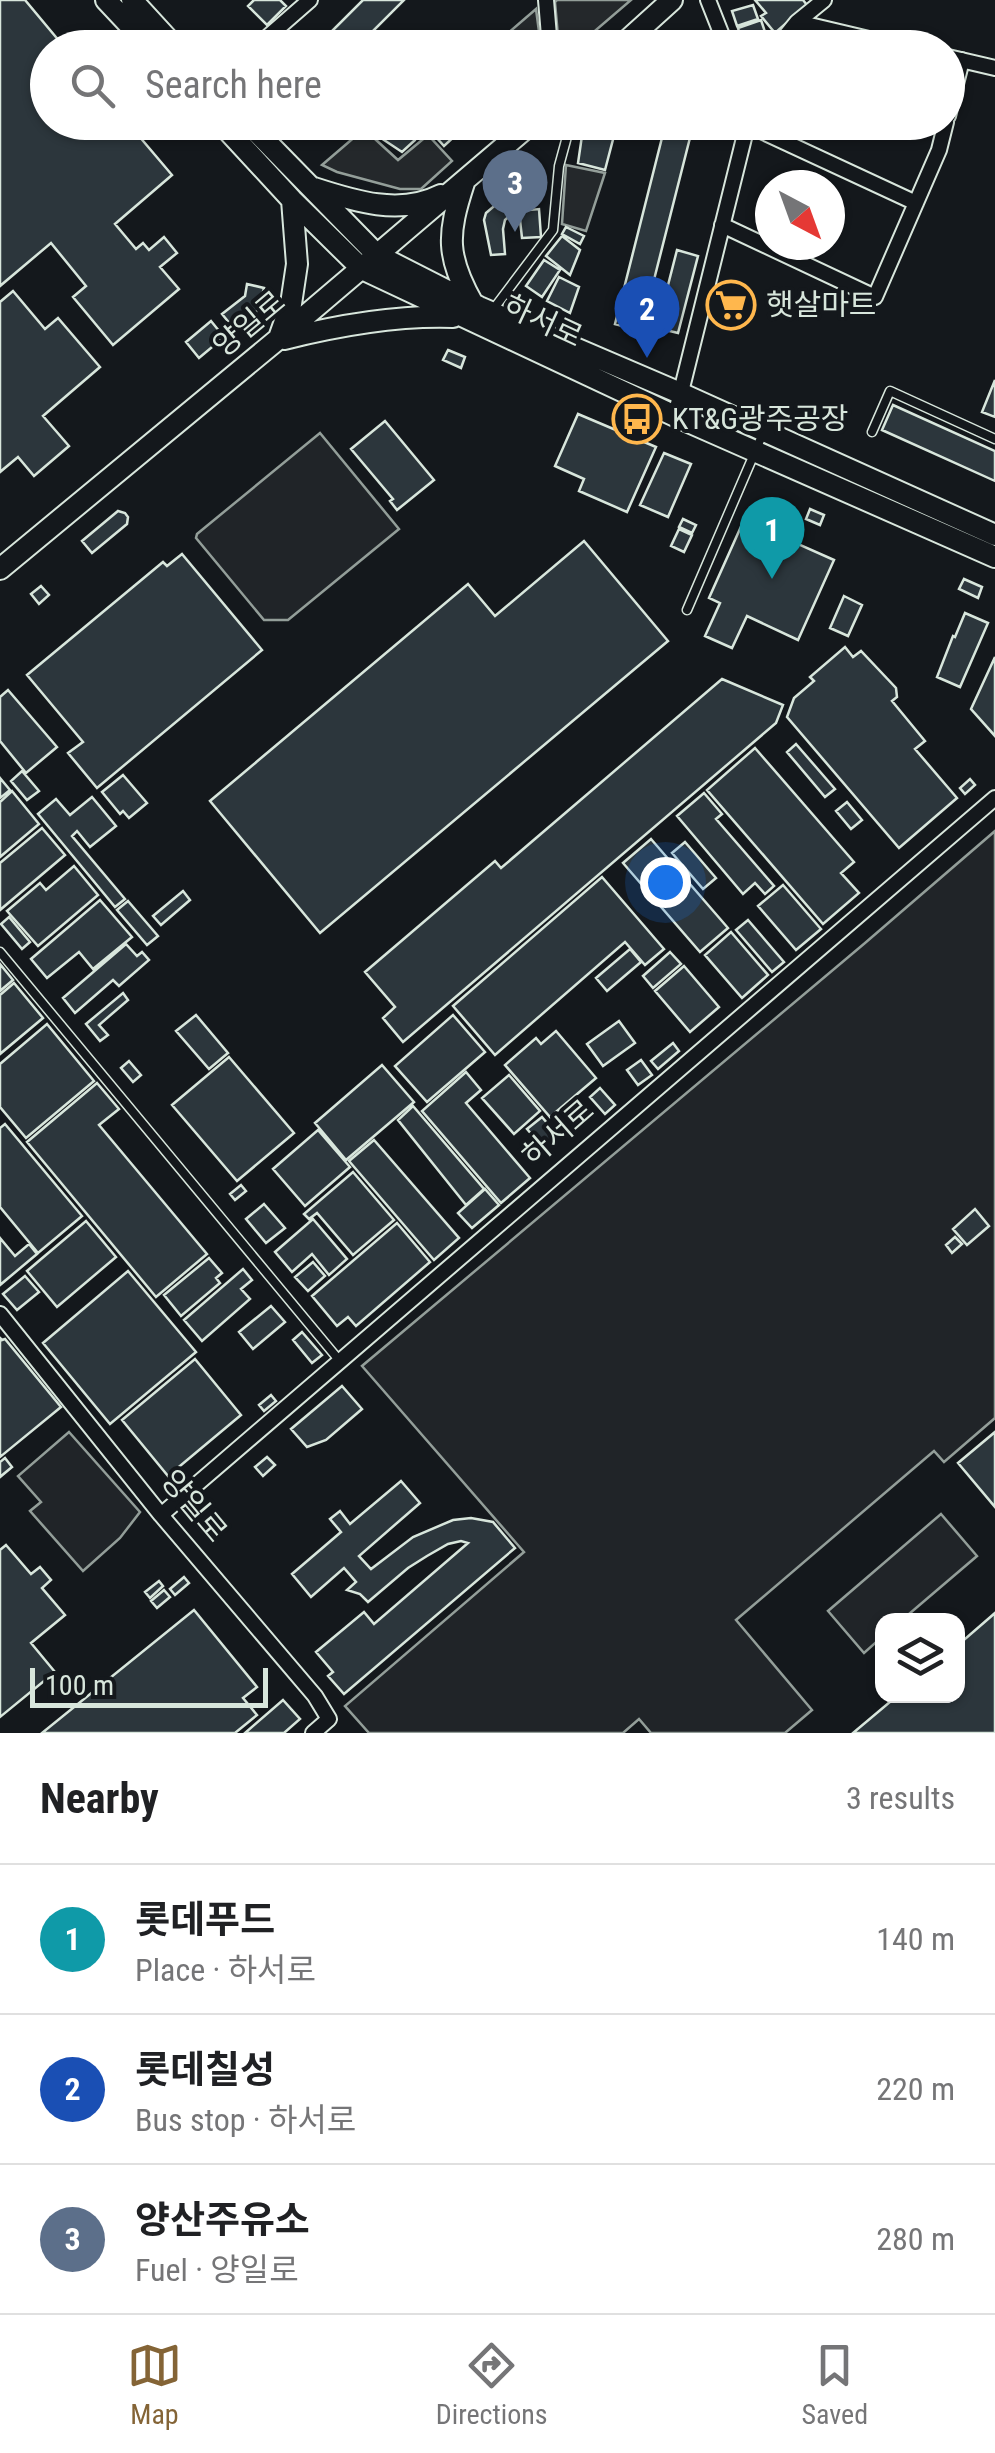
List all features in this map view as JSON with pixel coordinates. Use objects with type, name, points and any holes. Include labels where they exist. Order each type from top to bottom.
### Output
[{"type":"main road","points":[[106,0],[134,30]]},
{"type":"main road","points":[[132,0],[160,30]]},
{"type":"main road","points":[[639,30],[672,0]]},
{"type":"main road","name":"하서로","points":[[240,140],[369,262],[476,311],[680,393],[995,535]]},
{"type":"main road","name":"하서로","points":[[260,140],[300,193]]},
{"type":"main road","name":"양일로","points":[[0,568],[278,340],[512,140]]},
{"type":"main road","points":[[278,340],[291,304],[297,264],[300,193],[380,206],[429,201],[464,182]]},
{"type":"main road","points":[[278,340],[337,326],[476,311],[462,284],[452,248],[451,229],[464,182]]},
{"type":"main road","name":"하서로","points":[[476,311],[675,416],[995,557]]},
{"type":"street","points":[[276,30],[310,0]]},
{"type":"street","points":[[546,0],[548,30]]},
{"type":"street","points":[[708,0],[720,30]]},
{"type":"street","points":[[791,30],[824,0]]},
{"type":"street","points":[[797,22],[831,30]]},
{"type":"street","points":[[965,61],[995,68]]},
{"type":"street","points":[[675,416],[744,140]]},
{"type":"street","points":[[782,140],[916,203]]},
{"type":"street","points":[[722,225],[875,297],[942,140]]},
{"type":"street","name":"하서로","points":[[161,1515],[995,798]]},
{"type":"street","name":"양일로","points":[[0,1314],[161,1515],[315,1696],[330,1719],[313,1733]]},
{"type":"lane","points":[[476,311],[553,230],[559,166],[566,140]]},
{"type":"lane","points":[[872,432],[890,391],[995,440]]},
{"type":"lane","points":[[687,610],[764,431]]},
{"type":"lane","points":[[0,952],[339,1360]]},
{"type":"shaded area","points":[[631,0],[596,30],[557,30],[555,2]]},
{"type":"shaded area","points":[[536,9],[539,30],[512,30]]},
{"type":"shaded area","points":[[351,140],[376,140],[398,160],[422,140],[433,140],[452,161],[421,189],[400,189],[322,165]]},
{"type":"shaded area","points":[[566,165],[605,173],[586,231],[562,224]]},
{"type":"shaded area","points":[[320,433],[399,529],[288,620],[264,620],[196,538],[197,534]]},
{"type":"shaded area","points":[[995,831],[995,1418],[944,1462],[934,1451],[736,1620],[812,1710],[785,1733],[651,1733],[639,1719],[623,1733],[369,1733],[345,1706],[524,1552],[362,1366]]},
{"type":"shaded area","points":[[69,1432],[140,1512],[120,1538],[83,1571],[30,1511],[41,1502],[18,1476]]},
{"type":"shaded area","points":[[941,1514],[977,1556],[910,1613],[875,1613],[875,1643],[864,1653],[828,1611]]},
{"type":"building","points":[[0,0],[25,0],[50,30],[30,30],[30,140],[142,140],[172,175],[115,224],[136,249],[143,243],[149,250],[164,237],[177,253],[160,267],[179,289],[113,345],[73,297],[86,286],[51,243],[0,286]]},
{"type":"building","points":[[254,0],[280,0],[286,6],[267,25],[248,6]]},
{"type":"building","points":[[363,0],[404,0],[374,30],[333,30]]},
{"type":"building","points":[[755,0],[803,0],[807,5],[778,30],[773,30],[761,16],[766,13]]},
{"type":"building","points":[[753,5],[758,19],[737,26],[732,11]]},
{"type":"building","points":[[761,20],[764,30],[739,30]]},
{"type":"building","points":[[384,140],[415,140],[402,152]]},
{"type":"building","points":[[581,140],[613,140],[605,170],[578,163]]},
{"type":"building","points":[[661,140],[689,140],[641,331],[615,324]]},
{"type":"building","points":[[513,190],[524,203],[505,220],[505,254],[491,255],[486,213]]},
{"type":"building","points":[[539,209],[541,237],[522,238],[519,211]]},
{"type":"building","points":[[566,227],[584,236],[580,244],[562,234]]},
{"type":"building","points":[[562,236],[580,250],[570,275],[546,256]]},
{"type":"building","points":[[677,250],[698,256],[678,333],[657,328]]},
{"type":"building","points":[[544,260],[560,270],[542,297],[526,286]]},
{"type":"building","points":[[559,277],[579,287],[570,313],[547,301]]},
{"type":"building","points":[[247,284],[264,288],[258,310],[235,330],[222,314],[245,296]]},
{"type":"building","points":[[13,291],[45,329],[58,318],[100,367],[43,416],[69,446],[34,476],[18,457],[0,472],[0,302]]},
{"type":"building","points":[[211,321],[224,337],[199,358],[186,342]]},
{"type":"building","points":[[448,350],[465,357],[461,368],[443,360]]},
{"type":"building","points":[[995,380],[995,417],[982,412]]},
{"type":"building","points":[[893,405],[995,451],[995,481],[882,430]]},
{"type":"building","points":[[578,414],[656,447],[627,512],[579,491],[584,479],[555,466]]},
{"type":"building","points":[[385,421],[434,480],[397,510],[390,501],[393,499],[351,449]]},
{"type":"building","points":[[664,453],[691,464],[668,517],[640,505]]},
{"type":"building","points":[[810,509],[824,515],[820,525],[806,519]]},
{"type":"building","points":[[118,511],[128,517],[127,524],[92,553],[82,541]]},
{"type":"building","points":[[683,519],[696,525],[692,533],[679,527]]},
{"type":"building","points":[[744,520],[834,560],[798,640],[747,616],[732,648],[705,636],[720,603],[709,598]]},
{"type":"building","points":[[679,529],[692,535],[684,552],[671,546]]},
{"type":"building","points":[[584,541],[668,641],[320,933],[210,801],[468,584],[495,616]]},
{"type":"building","points":[[182,554],[262,650],[97,788],[68,753],[83,742],[27,675],[163,562],[167,566]]},
{"type":"building","points":[[964,579],[982,587],[978,598],[959,589]]},
{"type":"building","points":[[41,586],[49,595],[39,604],[31,594]]},
{"type":"building","points":[[844,596],[862,605],[848,636],[830,628]]},
{"type":"building","points":[[965,613],[988,623],[960,687],[937,677]]},
{"type":"building","points":[[845,647],[853,657],[861,651],[896,688],[897,697],[892,701],[925,741],[915,749],[957,798],[899,848],[787,717],[794,698],[814,681],[810,677]]},
{"type":"building","points":[[995,657],[995,736],[971,709]]},
{"type":"building","points":[[722,679],[783,705],[776,723],[403,1042],[383,1018],[395,1007],[365,972],[495,861],[501,868]]},
{"type":"building","points":[[8,690],[57,747],[26,773],[0,741],[0,697]]},
{"type":"building","points":[[796,744],[835,789],[825,797],[787,752]]},
{"type":"building","points":[[755,748],[854,862],[841,873],[859,893],[823,924],[707,790]]},
{"type":"building","points":[[22,771],[39,791],[27,800],[11,781]]},
{"type":"building","points":[[123,775],[147,803],[129,818],[123,811],[120,814],[102,792]]},
{"type":"building","points":[[0,778],[10,790],[0,798]]},
{"type":"building","points":[[970,779],[975,785],[965,794],[960,788]]},
{"type":"building","points":[[12,791],[39,824],[0,857],[0,802]]},
{"type":"building","points":[[704,793],[722,814],[716,819],[774,886],[765,894],[755,883],[743,894],[677,816]]},
{"type":"building","points":[[92,797],[116,826],[90,847],[77,831],[72,836],[125,899],[115,907],[38,814],[56,799],[70,815]]},
{"type":"building","points":[[847,802],[862,820],[851,829],[836,811]]},
{"type":"building","points":[[42,828],[65,855],[0,910],[0,863]]},
{"type":"building","points":[[651,839],[728,928],[700,952],[623,863]]},
{"type":"building","points":[[685,842],[716,878],[703,889],[672,853]]},
{"type":"building","points":[[74,866],[98,895],[38,946],[7,911],[40,883],[46,890]]},
{"type":"building","points":[[602,877],[664,949],[645,965],[625,942],[495,1055],[453,1006]]},
{"type":"building","points":[[783,885],[821,929],[796,950],[758,906]]},
{"type":"building","points":[[183,891],[190,900],[161,925],[153,916]]},
{"type":"building","points":[[100,900],[132,937],[93,969],[79,952],[47,978],[31,959]]},
{"type":"building","points":[[128,901],[158,936],[147,945],[117,910]]},
{"type":"building","points":[[9,917],[30,942],[22,949],[1,924]]},
{"type":"building","points":[[748,920],[784,962],[772,972],[736,930]]},
{"type":"building","points":[[731,932],[768,975],[742,998],[705,955]]},
{"type":"building","points":[[126,944],[137,956],[142,952],[149,960],[119,986],[113,980],[75,1013],[63,998]]},
{"type":"building","points":[[630,949],[641,962],[607,991],[596,978]]},
{"type":"building","points":[[670,952],[681,964],[653,988],[643,976]]},
{"type":"building","points":[[0,964],[13,980],[0,991]]},
{"type":"building","points":[[684,966],[719,1007],[690,1032],[655,991]]},
{"type":"building","points":[[14,983],[43,1018],[0,1054],[0,995]]},
{"type":"building","points":[[123,993],[128,1000],[99,1025],[108,1035],[100,1041],[86,1024]]},
{"type":"building","points":[[196,1015],[228,1053],[209,1069],[176,1031]]},
{"type":"building","points":[[453,1015],[485,1052],[427,1102],[395,1066]]},
{"type":"building","points":[[619,1021],[635,1043],[603,1066],[587,1044]]},
{"type":"building","points":[[47,1024],[94,1081],[26,1138],[0,1107],[0,1064]]},
{"type":"building","points":[[556,1031],[596,1078],[550,1117],[505,1065],[536,1038],[541,1044]]},
{"type":"building","points":[[673,1043],[679,1051],[658,1069],[651,1061]]},
{"type":"building","points":[[229,1057],[294,1133],[237,1181],[172,1105]]},
{"type":"building","points":[[641,1060],[652,1075],[638,1085],[627,1070]]},
{"type":"building","points":[[129,1061],[141,1075],[133,1082],[121,1068]]},
{"type":"building","points":[[382,1065],[414,1102],[346,1160],[315,1123]]},
{"type":"building","points":[[466,1072],[481,1090],[466,1103],[530,1178],[501,1203],[422,1111]]},
{"type":"building","points":[[509,1075],[540,1111],[514,1134],[482,1098]]},
{"type":"building","points":[[97,1083],[119,1109],[99,1125],[207,1254],[156,1297],[27,1142]]},
{"type":"building","points":[[600,1088],[615,1105],[605,1114],[590,1097]]},
{"type":"building","points":[[413,1106],[484,1189],[466,1205],[398,1120]]},
{"type":"building","points":[[542,1117],[558,1136],[544,1149],[527,1129]]},
{"type":"building","points":[[5,1124],[82,1216],[38,1253],[0,1207],[0,1128]]},
{"type":"building","points":[[318,1130],[350,1167],[305,1206],[273,1169]]},
{"type":"building","points":[[374,1140],[459,1238],[434,1260],[349,1161]]},
{"type":"building","points":[[353,1172],[394,1220],[353,1255],[317,1213],[309,1219],[304,1214]]},
{"type":"building","points":[[241,1185],[246,1191],[235,1200],[230,1194]]},
{"type":"building","points":[[485,1189],[499,1205],[472,1228],[458,1213]]},
{"type":"building","points":[[264,1204],[285,1228],[266,1243],[246,1219]]},
{"type":"building","points":[[975,1209],[989,1226],[967,1245],[953,1229]]},
{"type":"building","points":[[313,1219],[347,1259],[329,1275],[312,1254],[292,1272],[275,1252]]},
{"type":"building","points":[[86,1221],[116,1257],[57,1307],[27,1271]]},
{"type":"building","points":[[397,1223],[430,1262],[356,1326],[348,1317],[337,1326],[312,1296]]},
{"type":"building","points":[[955,1237],[962,1244],[952,1253],[946,1245]]},
{"type":"building","points":[[0,1238],[15,1256],[29,1244],[37,1254],[0,1285]]},
{"type":"building","points":[[209,1258],[222,1273],[216,1278],[220,1283],[181,1316],[164,1295]]},
{"type":"building","points":[[313,1262],[325,1276],[308,1291],[295,1277]]},
{"type":"building","points":[[243,1269],[252,1280],[241,1289],[250,1299],[202,1341],[184,1320]]},
{"type":"building","points":[[128,1271],[196,1352],[110,1424],[43,1343]]},
{"type":"building","points":[[25,1276],[39,1292],[17,1310],[3,1294]]},
{"type":"building","points":[[271,1306],[285,1322],[253,1349],[239,1332]]},
{"type":"building","points":[[302,1332],[322,1355],[312,1363],[293,1340]]},
{"type":"building","points":[[0,1338],[5,1339],[61,1407],[0,1457]]},
{"type":"building","points":[[195,1359],[241,1415],[168,1476],[122,1420]]},
{"type":"building","points":[[342,1386],[362,1409],[326,1440],[307,1447],[291,1429]]},
{"type":"building","points":[[271,1395],[276,1401],[264,1411],[259,1405]]},
{"type":"building","points":[[995,1432],[995,1507],[958,1463]]},
{"type":"building","points":[[267,1457],[275,1465],[263,1476],[255,1467]]},
{"type":"building","points":[[5,1458],[12,1467],[0,1477],[0,1462]]},
{"type":"building","points":[[401,1481],[420,1503],[359,1556],[371,1569],[413,1537],[453,1520],[493,1522],[515,1548],[344,1694],[328,1676],[333,1672],[316,1652],[364,1612],[374,1624],[468,1543],[448,1544],[427,1556],[368,1602],[347,1590],[356,1582],[344,1568],[311,1597],[292,1574],[341,1532],[330,1519],[340,1511],[350,1524]]},
{"type":"building","points":[[6,1545],[31,1574],[40,1567],[51,1580],[42,1588],[65,1615],[31,1643],[55,1672],[0,1717],[0,1550]]},
{"type":"building","points":[[184,1577],[189,1583],[175,1595],[170,1589]]},
{"type":"building","points":[[159,1581],[163,1586],[150,1598],[145,1592]]},
{"type":"building","points":[[164,1590],[170,1597],[157,1608],[151,1601]]},
{"type":"building","points":[[194,1610],[257,1687],[243,1698],[257,1715],[235,1733],[42,1733]]},
{"type":"building","points":[[995,1613],[995,1733],[853,1733],[889,1703],[965,1703],[965,1639]]},
{"type":"building","points":[[283,1700],[300,1719],[284,1733],[245,1733]]},
{"type":"place","name":"양산주유소","points":[[515,232]]},
{"type":"place","name":"햇살마트","points":[[731,305]]},
{"type":"place","name":"롯데칠성","points":[[647,358]]},
{"type":"place","name":"KT&G광주공장","points":[[637,419]]},
{"type":"place","name":"롯데푸드","points":[[772,579]]}]
